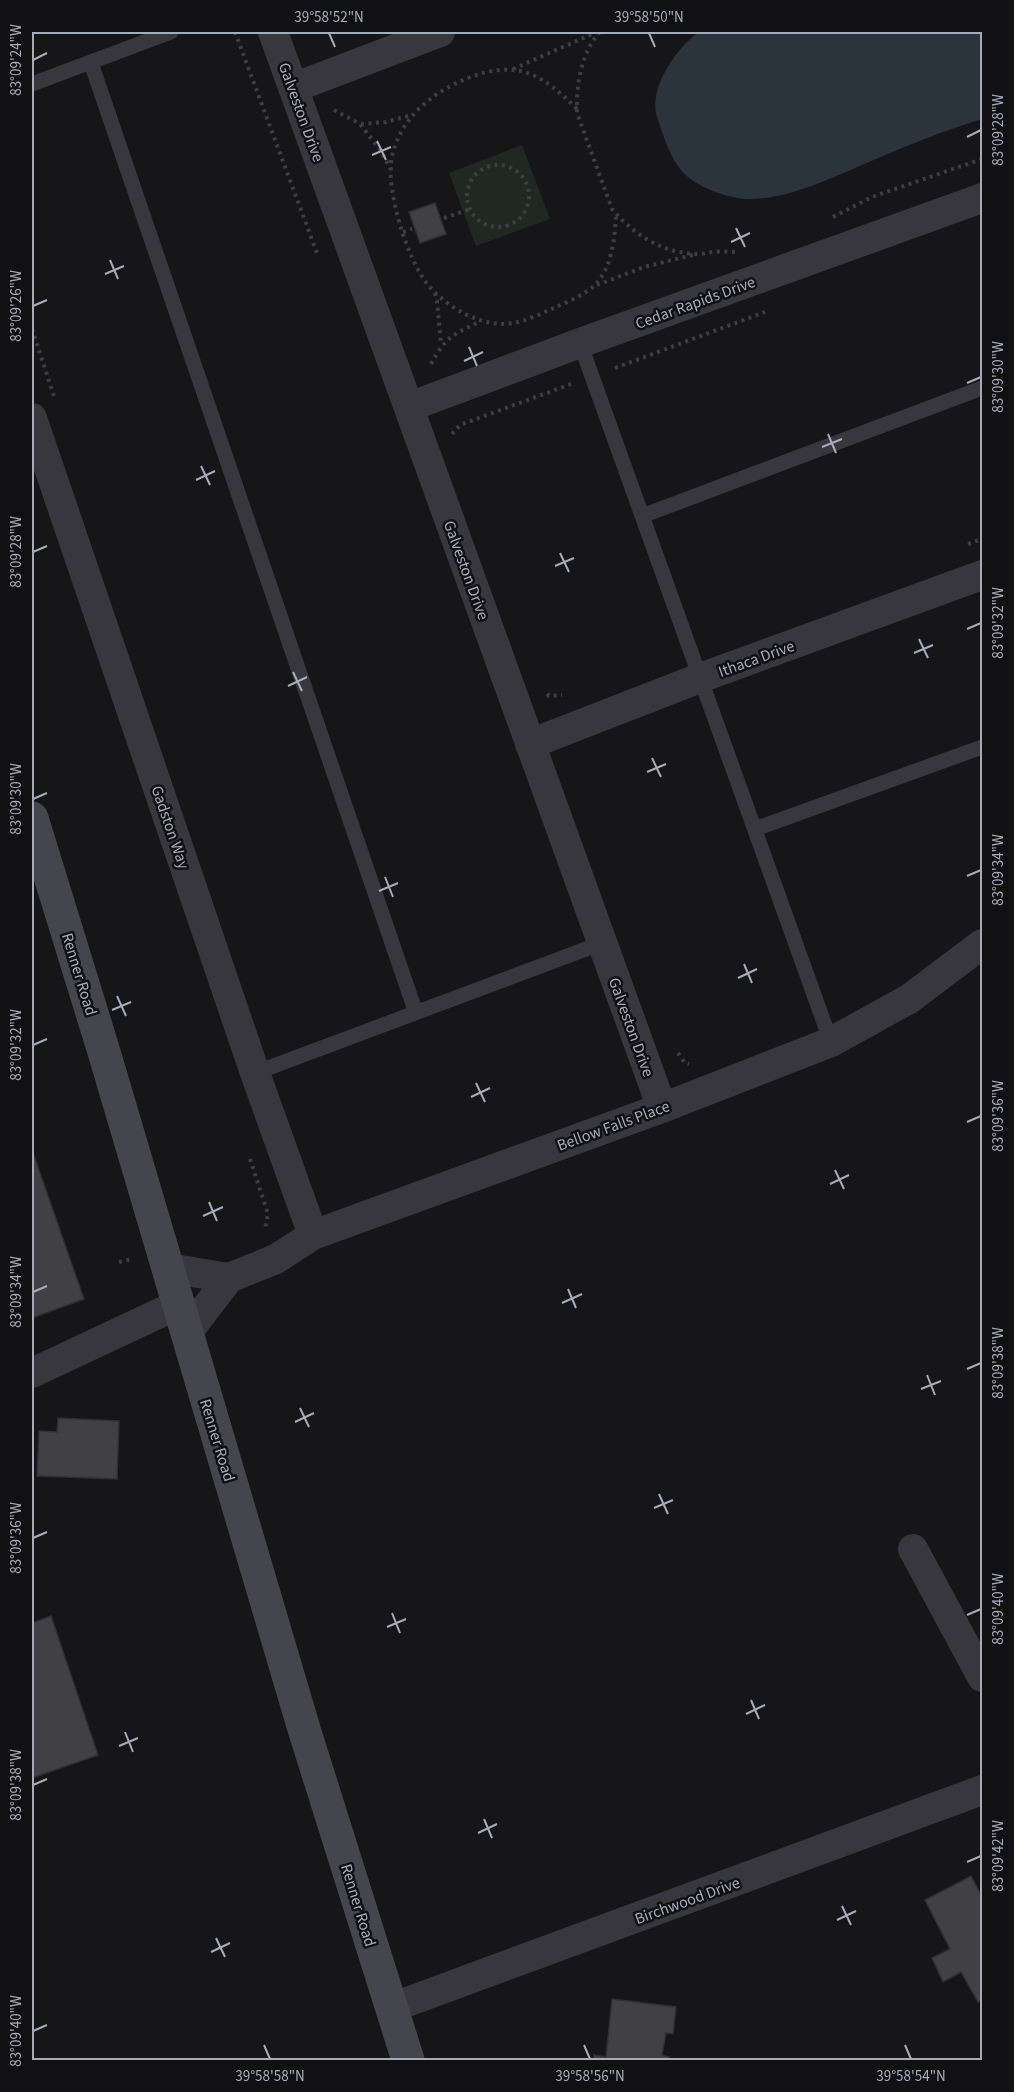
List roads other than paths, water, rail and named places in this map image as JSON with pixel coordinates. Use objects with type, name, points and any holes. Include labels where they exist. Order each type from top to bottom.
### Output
[{"type":"main road","name":"Renner Road","points":[[32,818],[304,1729],[408,2061]]},
{"type":"street","name":"Galveston Drive","points":[[273,32],[662,1108]]},
{"type":"street","points":[[293,88],[440,32]]},
{"type":"street","name":"Cedar Rapids Drive","points":[[409,408],[580,343],[982,198]]},
{"type":"street","name":"Gadston Way","points":[[32,418],[255,1073],[313,1235]]},
{"type":"street","name":"Ithaca Drive","points":[[530,744],[700,678],[982,575]]},
{"type":"street","name":"Bellow Falls Place","points":[[229,1278],[276,1259],[313,1235],[662,1108],[831,1042],[909,999],[982,944]]},
{"type":"street","points":[[165,1258],[229,1278]]},
{"type":"street","points":[[32,1372],[183,1319],[229,1278]]},
{"type":"street","points":[[913,1548],[982,1677]]},
{"type":"street","name":"Birchwood Drive","points":[[391,2008],[982,1790]]},
{"type":"lane","points":[[32,84],[171,32]]},
{"type":"lane","points":[[91,63],[416,1013]]},
{"type":"lane","points":[[580,343],[831,1042]]},
{"type":"lane","points":[[642,516],[982,388]]},
{"type":"lane","points":[[755,830],[982,747]]},
{"type":"lane","points":[[255,1073],[602,943]]}]
